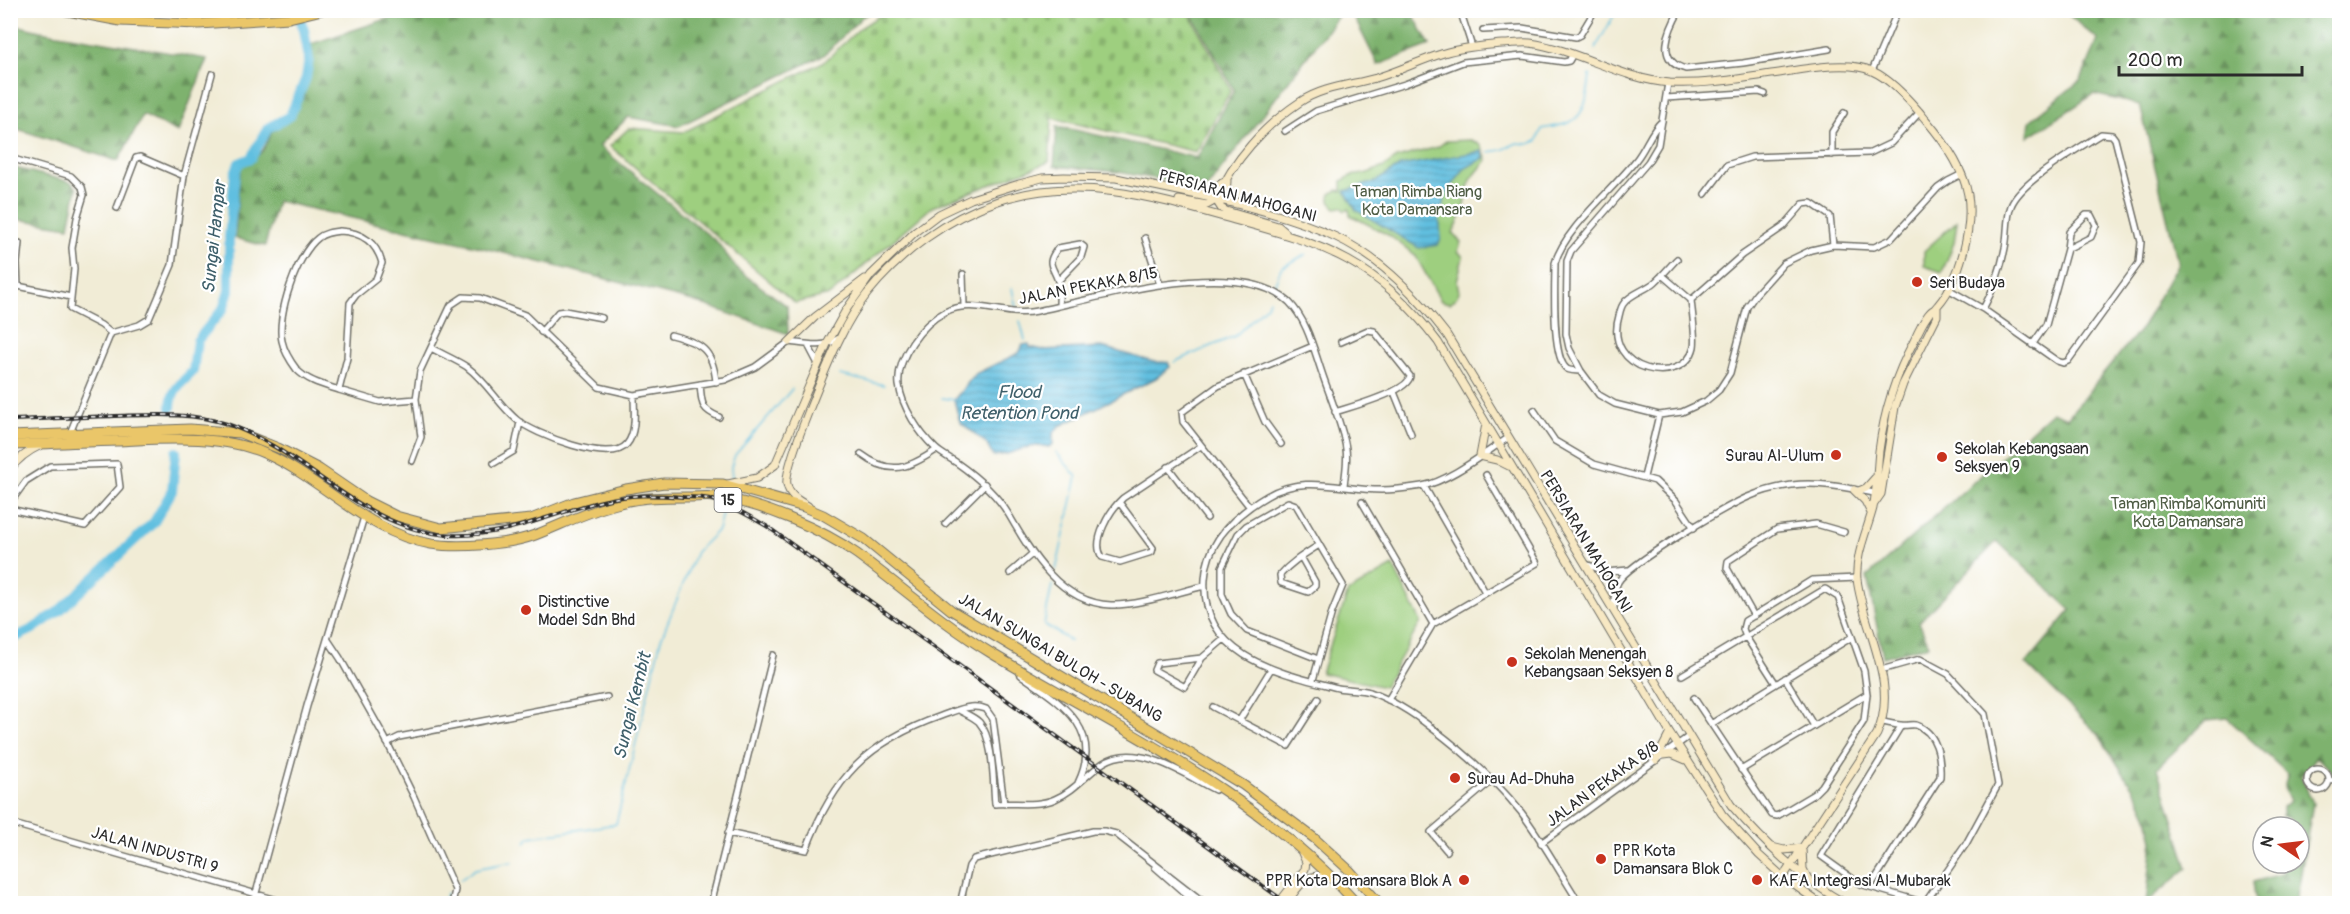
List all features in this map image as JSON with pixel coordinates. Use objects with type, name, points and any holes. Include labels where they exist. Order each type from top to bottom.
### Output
[{"type":"highway","points":[[62,10],[120,21],[199,24],[289,18],[322,10]]},
{"type":"highway","name":"JALAN SUNGAI BULOH - SUBANG","points":[[10,436],[190,429],[240,433],[278,448],[319,469],[366,501],[396,516],[441,528],[531,519],[574,502],[653,485],[723,484],[789,502],[824,515],[864,539],[951,610],[1178,745],[1269,803],[1314,838],[1380,903]]},
{"type":"highway","name":"JALAN SUNGAI BULOH - SUBANG","points":[[10,445],[189,440],[247,447],[261,451],[295,468],[364,517],[394,533],[428,544],[467,547],[531,537],[576,516],[618,503],[658,496],[717,497],[762,509],[798,522],[855,552],[925,608],[987,651],[1203,776],[1244,804],[1316,860],[1357,903]]},
{"type":"main road","points":[[1162,200],[1175,199],[1207,205],[1216,200],[1227,178],[1254,141],[1302,100],[1329,89],[1376,78],[1447,52],[1472,47],[1524,43],[1573,54],[1630,74],[1668,83],[1703,82],[1823,66],[1873,67],[1920,112],[1944,141],[1962,174],[1968,196],[1968,230],[1961,259],[1948,289],[1937,307],[1929,313],[1912,343],[1886,405],[1876,476],[1877,494]]},
{"type":"main road","name":"PERSIARAN MAHOGANI","points":[[723,484],[757,478],[775,465],[827,344],[846,310],[872,275],[893,252],[939,214],[971,199],[1042,178],[1089,176],[1116,178],[1216,200],[1295,221],[1337,237],[1394,275],[1426,308],[1447,335],[1731,805],[1790,866],[1846,903]]},
{"type":"main road","points":[[1188,194],[1208,193],[1227,178]]},
{"type":"main road","points":[[1227,178],[1226,189],[1229,197],[1247,208]]},
{"type":"main road","name":"PERSIARAN MAHOGANI","points":[[824,515],[795,498],[786,482],[796,444],[840,338],[868,293],[899,260],[946,224],[973,211],[1022,194],[1064,188],[1113,190],[1162,200],[1290,235],[1332,250],[1384,283],[1418,316],[1438,342],[1670,733],[1722,814],[1759,855],[1783,877],[1821,903]]},
{"type":"main road","points":[[1216,200],[1226,212],[1278,226],[1290,235]]},
{"type":"main road","points":[[789,342],[815,317],[872,275]]},
{"type":"main road","points":[[1783,877],[1877,734],[1882,722],[1886,696],[1857,578],[1859,558],[1877,494],[1895,407],[1903,384],[1937,316],[1937,307]]},
{"type":"main road","points":[[1486,424],[1480,456],[1497,460],[1512,469]]},
{"type":"main road","points":[[10,470],[27,451],[43,444]]},
{"type":"main road","points":[[1872,513],[1856,491],[1871,484],[1876,476]]},
{"type":"main road","points":[[1656,760],[1670,733]]},
{"type":"main road","points":[[1664,755],[1676,755],[1688,761]]},
{"type":"main road","points":[[1278,903],[1305,868],[1304,855],[1290,839]]},
{"type":"main road","points":[[1769,846],[1784,850],[1802,848]]},
{"type":"main road","points":[[1802,848],[1803,869],[1809,880]]},
{"type":"main road","points":[[1286,903],[1308,877],[1325,877],[1338,882]]},
{"type":"street","points":[[1460,10],[1472,47]]},
{"type":"street","points":[[1483,30],[1522,28],[1576,37],[1580,35],[1595,10]]},
{"type":"street","points":[[1680,10],[1666,38],[1671,60],[1686,69],[1743,63],[1829,49]]},
{"type":"street","points":[[1873,67],[1898,10]]},
{"type":"street","points":[[1285,131],[1310,113],[1405,84],[1463,62],[1522,56],[1567,62],[1573,54]]},
{"type":"street","points":[[111,333],[139,325],[149,319],[172,266],[184,176],[212,74]]},
{"type":"street","points":[[1668,83],[1658,145],[1648,162],[1571,251],[1567,261],[1566,334],[1569,348],[1599,395],[1614,404],[1659,415],[1682,412],[1706,401],[1719,390],[1730,373],[1747,307],[1784,263],[1811,250],[1833,245],[1874,247],[1891,239],[1938,188],[1948,180],[1962,174]]},
{"type":"street","points":[[1349,84],[1353,98]]},
{"type":"street","points":[[1666,98],[1758,92],[1765,94]]},
{"type":"street","points":[[1705,194],[1726,165],[1752,157],[1870,153],[1891,143],[1920,112]]},
{"type":"street","points":[[1832,155],[1832,132],[1844,113]]},
{"type":"street","points":[[1581,370],[1570,370],[1564,366],[1556,338],[1557,256],[1569,236],[1635,162],[1655,128],[1663,121]]},
{"type":"street","points":[[1948,289],[1983,309],[2057,361],[2068,362],[2139,263],[2141,242],[2115,139],[2112,135],[2101,134],[2042,173],[2012,202],[2008,216],[2005,248],[1990,297],[1983,309]]},
{"type":"street","points":[[10,158],[71,176],[82,187],[84,195],[72,248],[74,269],[71,310],[101,325],[111,333]]},
{"type":"street","points":[[117,208],[136,158],[184,176]]},
{"type":"street","points":[[1691,300],[1742,255],[1783,226],[1803,204],[1811,203],[1830,216],[1833,245]]},
{"type":"street","points":[[2032,345],[2046,325],[2067,249],[2069,232],[2086,215],[2091,215],[2096,225],[2091,237],[2067,249]]},
{"type":"street","points":[[339,390],[347,358],[350,303],[356,295],[376,279],[382,263],[374,245],[364,236],[339,231],[328,232],[318,237],[308,247],[293,279],[283,312],[282,341],[296,368],[314,382],[339,390],[380,402],[416,399]]},
{"type":"street","points":[[1145,238],[1160,285]]},
{"type":"street","points":[[18,286],[19,243]]},
{"type":"street","points":[[1058,281],[1081,257],[1084,247],[1080,244],[1058,248],[1051,261],[1050,266],[1058,281],[1059,306]]},
{"type":"street","points":[[1662,275],[1691,300],[1694,347],[1685,361],[1671,369],[1641,368],[1628,359],[1619,342],[1616,327],[1624,302],[1644,290],[1677,259]]},
{"type":"street","points":[[963,274],[964,306],[941,314],[930,323],[902,359],[899,386],[917,426],[936,450],[985,484],[1005,509],[1032,554],[1068,589],[1095,602],[1110,605],[1125,604],[1204,586]]},
{"type":"street","name":"JALAN PEKAKA 8/15","points":[[964,306],[1024,314],[1180,281],[1229,281],[1275,293],[1299,314],[1313,346],[1346,447],[1344,486]]},
{"type":"street","points":[[10,283],[71,297]]},
{"type":"street","points":[[10,293],[18,286]]},
{"type":"street","points":[[412,461],[421,437],[416,399],[420,371],[452,305],[463,297],[480,298],[525,315],[599,387],[634,395],[716,382],[754,367],[789,342],[808,345],[827,344],[840,338]]},
{"type":"street","points":[[541,332],[558,312],[565,311],[602,318]]},
{"type":"street","points":[[1335,412],[1394,392],[1408,384],[1410,376],[1374,331],[1368,330],[1341,342]]},
{"type":"street","points":[[70,433],[111,333]]},
{"type":"street","points":[[671,335],[694,342],[703,348],[712,362],[716,382]]},
{"type":"street","points":[[1912,343],[1921,347]]},
{"type":"street","points":[[808,345],[818,364]]},
{"type":"street","points":[[1249,506],[1183,422],[1182,412],[1218,386],[1313,346]]},
{"type":"street","points":[[430,348],[466,366],[483,381],[504,408],[520,422],[537,432],[595,451],[613,451],[624,447],[632,433],[634,395]]},
{"type":"street","points":[[1244,374],[1265,422],[1281,444]]},
{"type":"street","points":[[700,384],[703,406],[709,413],[719,417]]},
{"type":"street","points":[[1394,392],[1411,434]]},
{"type":"street","points":[[1534,410],[1555,441],[1594,464],[1655,481],[1666,490],[1694,528]]},
{"type":"street","points":[[1644,477],[1659,415]]},
{"type":"street","points":[[494,463],[514,451],[520,422]]},
{"type":"street","points":[[1508,438],[1458,471],[1424,486],[1382,490],[1320,483],[1289,485],[1249,506],[1228,525],[1215,545],[1205,574],[1204,586],[1214,622],[1224,639],[1243,655],[1271,669],[1340,688],[1367,692],[1388,700],[1431,727],[1510,799],[1580,903]]},
{"type":"street","points":[[1119,502],[1153,548],[1148,555],[1120,562],[1102,557],[1098,544],[1107,516],[1119,502],[1201,446]]},
{"type":"street","points":[[861,454],[884,467],[895,468],[918,462],[936,450]]},
{"type":"street","points":[[10,503],[26,481],[50,466],[117,464],[120,487],[85,526],[10,509]]},
{"type":"street","points":[[1168,467],[1207,518]]},
{"type":"street","points":[[1388,700],[1432,624],[1537,563],[1486,475]]},
{"type":"street","points":[[945,524],[985,484]]},
{"type":"street","points":[[1614,613],[1615,590],[1618,582],[1628,570],[1748,497],[1778,487],[1813,484],[1877,494]]},
{"type":"street","points":[[1424,486],[1485,592]]},
{"type":"street","points":[[1313,680],[1332,612],[1343,585],[1296,505],[1288,502],[1246,526],[1238,534],[1222,567],[1222,594],[1232,614],[1247,631],[1318,659]]},
{"type":"street","points":[[1362,502],[1432,624]]},
{"type":"street","points":[[253,903],[307,706],[364,517]]},
{"type":"street","points":[[1754,616],[1727,568],[1728,561],[1777,529],[1816,524],[1844,532]]},
{"type":"street","points":[[1301,557],[1315,582],[1315,586],[1308,592],[1281,583],[1280,575],[1287,567],[1301,557],[1319,545]]},
{"type":"street","points":[[1010,573],[1032,554]]},
{"type":"street","points":[[1584,563],[1606,572],[1628,570]]},
{"type":"street","points":[[1776,684],[1746,637],[1743,629],[1745,621],[1812,580],[1857,578]]},
{"type":"street","points":[[1682,675],[1825,589],[1838,597],[1864,671],[1867,694],[1864,721],[1822,786],[1814,794],[1777,816],[1772,815],[1694,698]]},
{"type":"street","points":[[1711,724],[1852,637]]},
{"type":"street","points":[[1202,658],[1157,663],[1154,670],[1185,687],[1202,658],[1224,639]]},
{"type":"street","points":[[328,640],[387,743],[414,797],[455,890],[453,903]]},
{"type":"street","points":[[987,651],[1066,707],[1080,726],[1086,748],[1083,770],[1076,787]]},
{"type":"street","points":[[711,903],[773,655]]},
{"type":"street","points":[[1881,670],[1920,659],[1948,674],[1985,714],[1998,785],[1966,844],[1925,903],[1860,884],[1821,856],[1901,726]]},
{"type":"street","points":[[1239,721],[1271,669]]},
{"type":"street","points":[[1785,678],[1814,726]]},
{"type":"street","points":[[1741,770],[1867,694]]},
{"type":"street","points":[[387,743],[399,737],[607,697]]},
{"type":"street","points":[[1214,706],[1286,746],[1290,745],[1318,699]]},
{"type":"street","points":[[728,833],[806,850],[827,801],[849,772],[865,757],[902,732],[968,707],[982,707],[991,714],[1004,804]]},
{"type":"street","points":[[959,710],[977,721],[985,732],[990,751],[995,804],[1041,803],[1054,799],[1076,787],[1104,763],[1120,757],[1142,757],[1166,765],[1244,804]]},
{"type":"street","points":[[1870,887],[1940,777],[1936,741],[1918,726],[1901,726],[1882,722]]},
{"type":"street","name":"JALAN PEKAKA 8/8","points":[[1541,843],[1688,737]]},
{"type":"street","points":[[2322,770],[2327,774],[2329,781],[2323,790],[2316,791],[2309,787],[2308,777],[2312,771],[2322,770]]},
{"type":"street","points":[[2329,781],[2340,780]]},
{"type":"street","points":[[1447,851],[1431,832],[1491,781]]},
{"type":"street","name":"JALAN INDUSTRI 9","points":[[10,823],[291,903]]},
{"type":"street","points":[[960,903],[969,866],[974,859],[1093,831],[1110,832],[1122,838],[1206,903]]},
{"type":"street","points":[[1122,838],[1197,903]]},
{"type":"green space","points":[[414,10],[873,11],[862,17],[824,55],[679,126],[628,117],[599,146],[717,242],[738,270],[787,306],[788,334],[693,301],[476,246],[277,201],[265,246],[235,238],[242,165],[253,160],[263,150],[272,131],[292,117],[309,78],[313,59],[311,44]]},
{"type":"green space","points":[[888,10],[1188,11],[1231,90],[1196,152],[1052,118],[1049,162],[932,207],[830,295],[795,303],[610,146],[629,128],[684,132],[825,61],[860,28]]},
{"type":"green space","points":[[1190,11],[1342,11],[1207,188],[1118,172],[1054,166],[1057,126],[1197,158],[1234,90]]},
{"type":"green space","points":[[1351,11],[1411,11],[1430,45],[1378,65]]},
{"type":"green space","name":"Taman Rimba Komuniti Kota Damansara","points":[[2064,11],[2339,11],[2339,775],[2334,775],[2317,757],[2301,776],[2313,803],[2311,815],[2282,815],[2282,807],[2290,801],[2284,788],[2288,774],[2227,718],[2207,720],[2157,768],[2188,868],[2146,903],[2153,841],[2148,817],[2138,796],[2098,734],[2026,664],[2071,610],[1997,541],[1919,622],[1929,645],[1883,657],[1867,577],[2052,412],[2067,418],[2142,327],[2178,263],[2140,105],[2094,94],[2028,137],[2030,121],[2081,80],[2098,40]]},
{"type":"green space","points":[[11,24],[207,59],[178,132],[143,115],[118,161],[11,127]]},
{"type":"green space","name":"Taman Rimba Riang Kota Damansara","points":[[1471,140],[1481,145],[1487,160],[1472,178],[1466,192],[1463,212],[1453,233],[1461,242],[1458,251],[1463,257],[1457,281],[1459,292],[1449,303],[1441,301],[1415,255],[1390,236],[1350,215],[1349,209],[1345,211],[1342,207],[1335,208],[1330,201],[1330,194],[1337,190],[1342,191],[1342,181],[1350,176],[1365,174],[1384,167],[1397,158],[1438,147],[1446,141]]},
{"type":"green space","points":[[11,167],[71,182],[77,188],[69,227],[11,218]]},
{"type":"green space","points":[[1957,221],[1954,243],[1942,272],[1924,266],[1924,251]]},
{"type":"green space","points":[[1393,566],[1421,622],[1384,687],[1321,673],[1348,592]]},
{"type":"green space","name":"Taman Rimba Komuniti Kota Damansara","points":[[2277,875],[2301,875],[2296,903],[2256,903],[2253,882]]},
{"type":"water","points":[[1482,151],[1484,158],[1464,169],[1447,193],[1439,216],[1441,238],[1438,245],[1419,248],[1356,210],[1345,191],[1375,182],[1400,166]]},
{"type":"water","name":"Flood Retention Pond","points":[[1029,344],[1030,347],[1043,350],[1102,347],[1154,362],[1168,362],[1170,367],[1156,378],[1058,427],[1053,434],[1053,444],[1049,447],[1034,446],[993,456],[986,443],[960,422],[954,400],[975,374],[1019,353],[1023,345]]},
{"type":"waterway","name":"Sungai Hampar","points":[[171,408],[175,391],[193,371],[197,341],[223,309],[229,291],[229,237],[235,173],[239,163],[251,158],[268,128],[290,116],[306,78],[309,59],[304,30],[297,10]]},
{"type":"waterway","name":"Sungai Kembit","points":[[1595,49],[1617,10]]},
{"type":"waterway","name":"Sungai Kembit","points":[[1488,152],[1502,150],[1517,143],[1529,144],[1537,141],[1542,129],[1564,124],[1576,118],[1586,101],[1590,75]]},
{"type":"waterway","points":[[2335,236],[2340,237]]},
{"type":"waterway","name":"Sungai Kembit","points":[[1274,286],[1281,268],[1306,254]]},
{"type":"waterway","points":[[1012,288],[1016,308]]},
{"type":"waterway","name":"Sungai Kembit","points":[[1174,362],[1235,336],[1267,305],[1269,300]]},
{"type":"waterway","points":[[1020,321],[1025,340]]},
{"type":"waterway","name":"Sungai Kembit","points":[[840,375],[884,385]]},
{"type":"waterway","name":"Sungai Kembit","points":[[732,478],[731,467],[735,455],[792,389]]},
{"type":"waterway","name":"Sungai Kembit","points":[[942,398],[955,400]]},
{"type":"waterway","name":"Sungai Hampar","points":[[10,640],[33,629],[59,611],[154,522],[172,491],[176,452]]},
{"type":"waterway","points":[[1056,452],[1077,477],[1056,570]]},
{"type":"waterway","name":"Sungai Kembit","points":[[525,843],[530,837],[616,824],[661,639],[696,552],[718,530],[722,513]]},
{"type":"waterway","points":[[1052,585],[1044,624],[1070,641]]},
{"type":"waterway","name":"Sungai Kembit","points":[[460,880],[475,869],[512,862]]},
{"type":"waterway","name":"Sungai Kembit","points":[[442,904],[447,893]]},
{"type":"railway","points":[[10,420],[158,415],[213,420],[256,436],[388,519],[417,530],[448,535],[488,533],[507,529],[622,497],[697,497],[718,501],[768,527],[1288,904]]},
{"type":"place","name":"Seri Budaya","points":[[1917,282]]},
{"type":"place","name":"Surau Al-Ulum","points":[[1836,455]]},
{"type":"place","name":"Sekolah Kebangsaan Seksyen 9","points":[[1942,457]]},
{"type":"place","name":"Distinctive Model Sdn Bhd","points":[[526,610]]},
{"type":"place","name":"Sekolah Menengah Kebangsaan Seksyen 8","points":[[1512,662]]},
{"type":"place","name":"Surau Ad-Dhuha","points":[[1455,778]]},
{"type":"place","name":"PPR Kota Damansara Blok C","points":[[1601,859]]},
{"type":"place","name":"PPR Kota Damansara Blok A","points":[[1464,880]]},
{"type":"place","name":"KAFA Integrasi Al-Mubarak","points":[[1757,880]]}]
